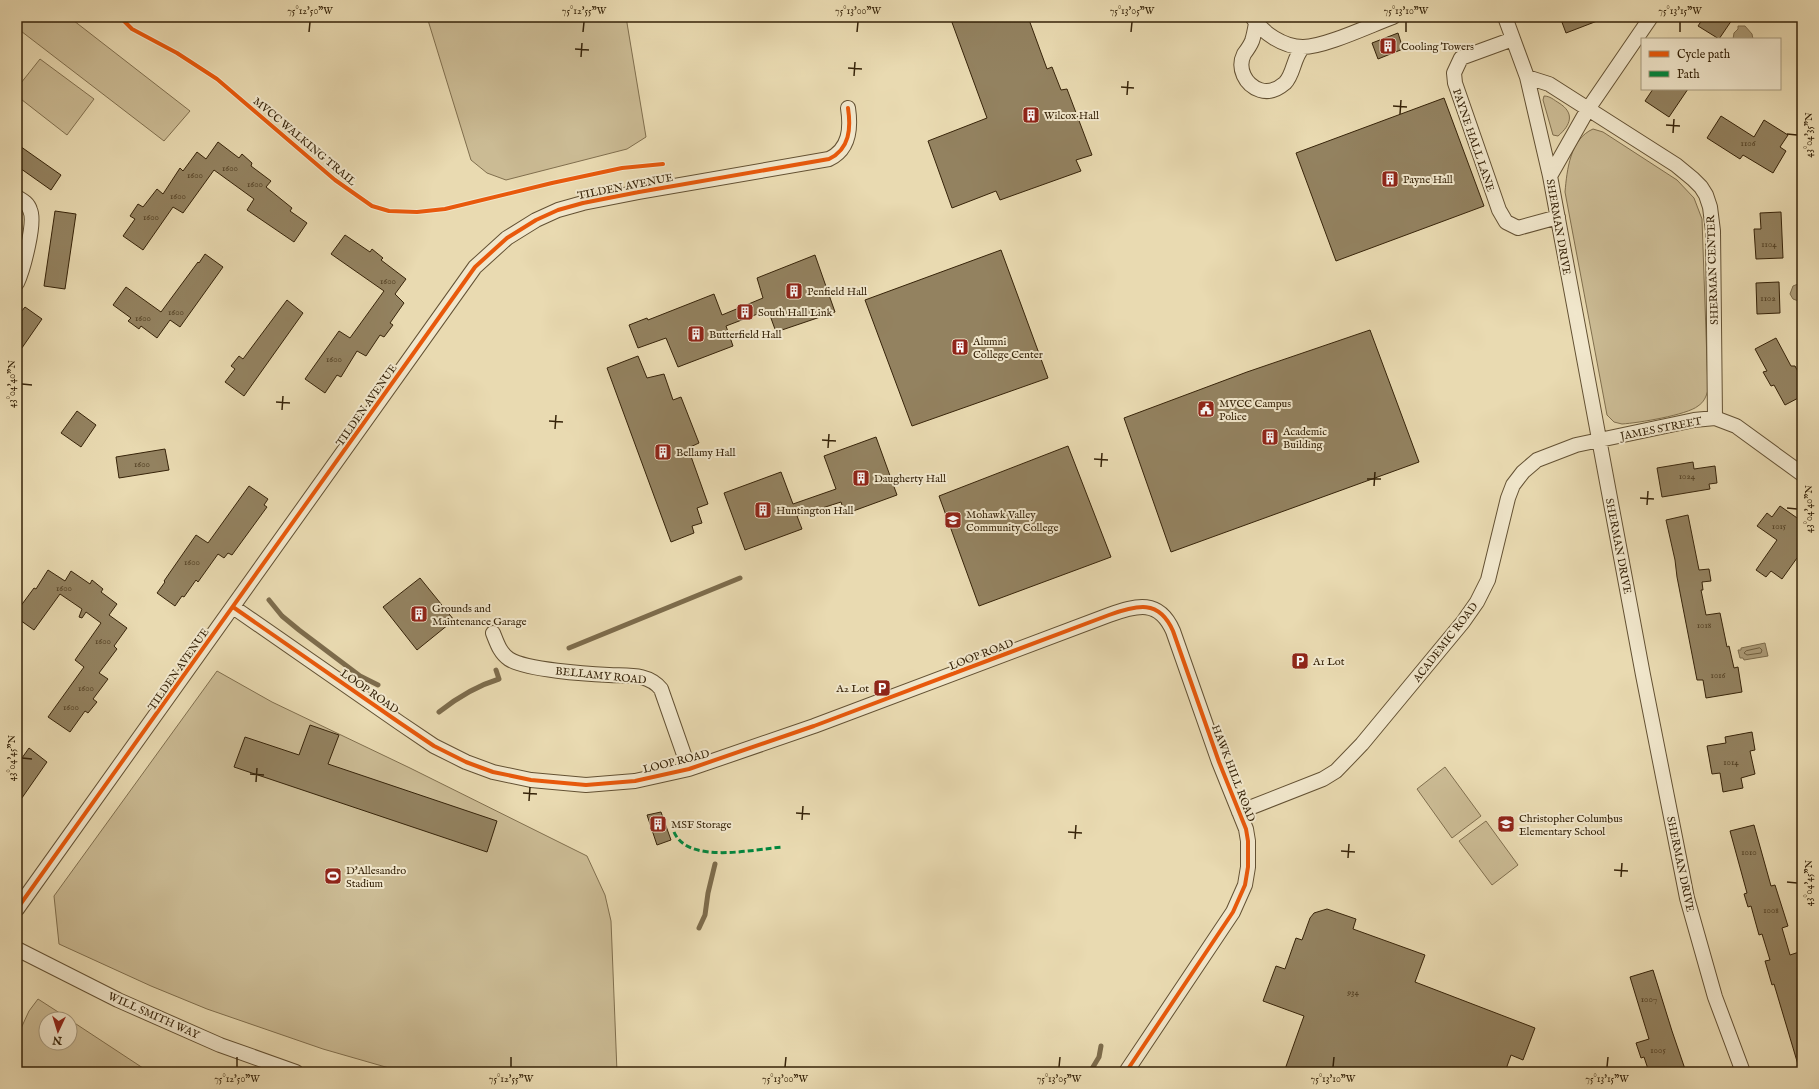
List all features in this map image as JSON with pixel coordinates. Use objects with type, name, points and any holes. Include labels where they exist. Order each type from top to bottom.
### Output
[{"type":"street","points":[[1254,20],[1281,42],[1293,46],[1303,47],[1327,41],[1393,17]]},
{"type":"street","name":"SHERMAN DRIVE","points":[[1505,17],[1527,77],[1550,176],[1643,677],[1687,898],[1716,996],[1744,1072]]},
{"type":"street","points":[[1550,176],[1588,109],[1651,17]]},
{"type":"street","points":[[1254,20],[1252,43],[1242,62],[1244,76],[1253,87],[1266,91],[1280,87],[1287,81],[1291,74],[1295,58],[1303,47]]},
{"type":"street","name":"PAYNE HALL LANE","points":[[1513,39],[1461,58],[1454,73],[1455,84],[1499,210],[1506,222],[1518,228],[1558,217]]},
{"type":"street","name":"SHERMAN CENTER","points":[[1527,77],[1549,84],[1676,165],[1701,187],[1706,195],[1710,207],[1713,230],[1715,418]]},
{"type":"street","name":"TILDEN AVENUE","points":[[17,910],[475,267],[507,238],[536,220],[558,210],[583,203],[829,159],[837,154],[846,144],[850,128],[848,108]]},
{"type":"street","points":[[17,197],[27,204],[31,211],[32,220],[24,261],[17,283]]},
{"type":"street","name":"JAMES STREET","points":[[1599,440],[1694,420],[1715,418],[1736,426],[1802,474]]},
{"type":"street","name":"ACADEMIC ROAD","points":[[1239,812],[1323,779],[1336,772],[1463,622],[1477,602],[1493,568],[1508,498],[1513,485],[1523,472],[1537,460],[1556,452],[1599,440]]},
{"type":"street","name":"LOOP ROAD","points":[[233,607],[434,746],[466,762],[493,772],[531,780],[586,785],[635,781],[690,769],[814,726],[1109,614],[1132,608],[1147,608]]},
{"type":"street","name":"HAWK HILL ROAD","points":[[1126,1072],[1233,912],[1245,885],[1249,854],[1246,829],[1216,755],[1173,631],[1163,614],[1155,609],[1147,608]]},
{"type":"street","name":"BELLAMY ROAD","points":[[493,633],[500,650],[509,659],[519,664],[583,673],[637,676],[653,681],[661,689],[690,769]]},
{"type":"street","name":"WILL SMITH WAY","points":[[17,949],[118,1000],[220,1045],[296,1072]]},
{"type":"shaded area","points":[[17,17],[69,17],[190,111],[164,141],[17,28]]},
{"type":"shaded area","points":[[427,17],[626,17],[646,137],[627,149],[506,180],[487,173],[471,160]]},
{"type":"shaded area","points":[[40,59],[94,99],[67,135],[17,96],[17,88]]},
{"type":"shaded area","points":[[1544,96],[1550,97],[1559,103],[1564,107],[1569,115],[1566,128],[1558,136],[1553,135],[1543,100]]},
{"type":"shaded area","points":[[1593,129],[1603,132],[1677,180],[1694,198],[1702,219],[1708,390],[1700,404],[1684,412],[1650,420],[1622,424],[1614,422],[1607,415],[1565,192],[1571,156],[1579,140]]},
{"type":"shaded area","name":"D'Allesandro Stadium","points":[[217,671],[272,702],[410,768],[587,856],[605,895],[611,921],[617,1072],[403,1072],[323,1049],[207,1009],[151,986],[59,944],[54,896]]},
{"type":"shaded area","points":[[1445,767],[1481,816],[1452,838],[1417,789]]},
{"type":"shaded area","points":[[1486,821],[1518,865],[1492,885],[1459,841]]},
{"type":"shaded area","points":[[38,999],[57,1011],[38,1011],[38,1051],[78,1051],[78,1025],[149,1072],[17,1072],[17,1037],[29,1011]]},
{"type":"water","points":[[1738,26],[1745,26],[1752,34],[1753,38],[1733,38],[1734,33],[1738,29]]},
{"type":"water","points":[[1802,284],[1801,302],[1793,299],[1790,294],[1793,286]]},
{"type":"water","points":[[1765,643],[1768,656],[1744,660],[1743,658],[1740,658],[1738,650],[1741,650],[1741,648]]},
{"type":"building","name":"Wilcox Hall","points":[[950,17],[1028,17],[1047,69],[1052,67],[1061,90],[1067,89],[1092,155],[1076,160],[1081,171],[1000,200],[996,191],[952,208],[928,141],[987,118]]},
{"type":"building","points":[[1560,17],[1605,17],[1605,18],[1566,33]]},
{"type":"building","points":[[1704,17],[1734,17],[1720,38],[1698,26]]},
{"type":"building","name":"Cooling Towers","points":[[1398,33],[1403,49],[1378,59],[1372,43]]},
{"type":"building","points":[[1652,90],[1687,90],[1669,117],[1645,101]]},
{"type":"building","name":"Payne Hall","points":[[1444,98],[1484,206],[1336,261],[1296,153]]},
{"type":"building","points":[[1721,116],[1754,137],[1764,120],[1788,135],[1780,147],[1786,151],[1773,173],[1743,155],[1740,159],[1707,138]]},
{"type":"building","points":[[218,142],[239,158],[242,154],[252,163],[251,166],[271,181],[266,187],[292,208],[290,211],[307,223],[294,242],[247,210],[254,199],[214,170],[183,213],[173,207],[143,250],[123,236],[135,219],[130,216],[138,204],[143,207],[157,189],[163,194],[180,168],[183,171],[197,152],[206,159]]},
{"type":"building","points":[[17,144],[61,175],[51,190],[17,166]]},
{"type":"building","points":[[55,211],[76,214],[65,289],[44,286]]},
{"type":"building","points":[[1781,212],[1783,258],[1756,259],[1754,229],[1761,229],[1760,213]]},
{"type":"building","points":[[345,235],[370,252],[372,249],[383,258],[381,260],[406,279],[395,294],[404,303],[390,323],[393,325],[384,337],[380,335],[366,356],[357,351],[341,377],[337,375],[325,393],[305,379],[339,331],[350,338],[384,291],[331,254]]},
{"type":"building","name":"Alumni College Center","points":[[1001,250],[1048,378],[912,426],[865,300]]},
{"type":"building","points":[[205,254],[223,267],[180,327],[170,320],[157,338],[141,326],[139,329],[128,321],[131,318],[113,305],[126,287],[161,312]]},
{"type":"building","points":[[815,255],[835,312],[776,332],[768,310],[726,326],[733,346],[678,367],[666,338],[638,348],[629,325],[647,318],[648,320],[714,294],[722,315],[763,298],[757,278]]},
{"type":"building","points":[[1779,282],[1780,313],[1757,314],[1756,283]]},
{"type":"building","points":[[287,300],[303,313],[244,396],[225,382],[235,369],[231,366],[239,356],[243,359]]},
{"type":"building","points":[[25,307],[42,319],[17,355],[17,317]]},
{"type":"building","name":"Academic Building","points":[[1370,330],[1419,462],[1171,552],[1124,418],[1247,372]]},
{"type":"building","points":[[1776,338],[1791,366],[1795,366],[1802,379],[1802,396],[1785,405],[1774,385],[1771,386],[1763,372],[1767,371],[1755,349]]},
{"type":"building","name":"Bellamy Hall","points":[[638,356],[647,378],[664,374],[673,400],[681,397],[699,443],[688,448],[708,504],[697,508],[702,523],[692,526],[694,533],[671,542],[607,368]]},
{"type":"building","points":[[77,411],[96,425],[81,447],[61,433]]},
{"type":"building","points":[[876,437],[897,495],[845,514],[841,502],[797,516],[802,529],[745,550],[724,493],[781,472],[793,504],[836,489],[824,456]]},
{"type":"building","points":[[1068,446],[1111,557],[979,606],[939,496]]},
{"type":"building","points":[[165,449],[169,470],[119,478],[116,457]]},
{"type":"building","points":[[1693,462],[1694,469],[1715,466],[1717,483],[1709,484],[1710,489],[1662,497],[1657,468]]},
{"type":"building","points":[[249,486],[268,499],[264,505],[267,507],[232,555],[228,553],[224,558],[218,554],[198,582],[196,580],[184,597],[182,596],[175,606],[157,593],[196,535],[208,543]]},
{"type":"building","points":[[1780,506],[1800,520],[1799,523],[1802,526],[1802,561],[1797,558],[1782,579],[1771,571],[1766,577],[1756,570],[1777,540],[1757,526],[1767,513],[1772,517]]},
{"type":"building","points":[[1688,515],[1699,570],[1709,569],[1711,581],[1702,582],[1703,590],[1701,590],[1706,615],[1720,613],[1727,647],[1729,646],[1734,668],[1738,667],[1742,692],[1706,698],[1703,680],[1697,680],[1675,560],[1666,520]]},
{"type":"building","points":[[48,570],[65,581],[71,571],[90,584],[92,580],[103,589],[101,592],[117,604],[109,615],[127,628],[114,646],[117,649],[99,673],[108,679],[93,699],[97,702],[88,713],[85,711],[70,732],[48,717],[84,667],[75,660],[101,623],[86,612],[82,618],[79,617],[82,609],[60,594],[34,630],[17,618],[17,611],[34,588],[36,589]]},
{"type":"building","name":"Grounds and Maintenance Garage","points":[[420,578],[454,620],[417,650],[383,607]]},
{"type":"building","points":[[310,725],[339,735],[328,764],[497,821],[487,852],[234,767],[245,737],[299,755]]},
{"type":"building","points":[[1752,732],[1755,750],[1750,751],[1755,774],[1741,778],[1743,788],[1723,792],[1720,773],[1712,774],[1707,746],[1726,743],[1725,737]]},
{"type":"building","points":[[29,748],[47,762],[17,805],[17,765]]},
{"type":"building","name":"MSF Storage","points":[[661,812],[671,840],[657,845],[647,815]]},
{"type":"building","points":[[1754,825],[1771,886],[1775,885],[1788,926],[1782,928],[1790,955],[1802,951],[1802,1068],[1799,1068],[1774,984],[1772,985],[1765,961],[1770,960],[1762,934],[1759,935],[1751,906],[1748,907],[1744,894],[1747,893],[1730,831]]},
{"type":"building","points":[[1327,909],[1356,919],[1353,929],[1425,955],[1415,982],[1535,1028],[1523,1060],[1511,1055],[1505,1072],[1284,1072],[1304,1016],[1263,1001],[1276,966],[1285,969],[1296,938],[1302,940],[1310,918],[1314,913]]},
{"type":"building","points":[[1653,970],[1686,1072],[1649,1072],[1644,1057],[1641,1058],[1636,1043],[1649,1039],[1630,977]]},
{"type":"waterway","points":[[569,648],[740,578]]},
{"type":"waterway","points":[[269,600],[282,616],[299,630],[360,676],[378,685]]},
{"type":"waterway","points":[[439,712],[468,692],[499,679],[496,670]]},
{"type":"waterway","points":[[699,928],[705,915],[708,893],[715,864]]},
{"type":"waterway","points":[[1090,1072],[1099,1057],[1101,1046]]},
{"type":"marked path","points":[[674,832],[682,842],[693,849],[707,852],[739,852],[783,847]]},
{"type":"cycle path","name":"MVCC WALKING TRAIL","points":[[120,17],[132,29],[177,53],[217,79],[335,180],[372,206],[389,211],[417,212],[445,209],[622,168],[663,164]]},
{"type":"cycle path","points":[[17,909],[475,267],[507,238],[536,220],[558,210],[583,203],[639,192],[829,159],[841,150],[848,137],[848,108]]},
{"type":"cycle path","points":[[233,607],[434,746],[466,762],[493,772],[531,780],[586,785],[635,781],[689,769],[814,726],[1109,615],[1138,607],[1154,609],[1161,614],[1173,631],[1219,762],[1246,829],[1248,841],[1248,867],[1245,885],[1233,912],[1126,1072]]},
{"type":"place","name":"Cooling Towers","points":[[1388,46]]},
{"type":"place","name":"Wilcox Hall","points":[[1031,115]]},
{"type":"place","name":"Payne Hall","points":[[1390,179]]},
{"type":"place","name":"Penfield Hall","points":[[794,291]]},
{"type":"place","name":"South Hall Link","points":[[745,312]]},
{"type":"place","name":"Butterfield Hall","points":[[696,334]]},
{"type":"place","name":"Alumni College Center","points":[[960,347]]},
{"type":"place","name":"MVCC Campus Police","points":[[1206,409]]},
{"type":"place","name":"Academic Building","points":[[1270,437]]},
{"type":"place","name":"Bellamy Hall","points":[[663,452]]},
{"type":"place","name":"Daugherty Hall","points":[[861,478]]},
{"type":"place","name":"Huntington Hall","points":[[763,510]]},
{"type":"place","name":"Mohawk Valley Community College","points":[[953,520]]},
{"type":"place","name":"Grounds and Maintenance Garage","points":[[419,614]]},
{"type":"place","name":"A1 Lot","points":[[1300,661]]},
{"type":"place","name":"A2 Lot","points":[[882,688]]},
{"type":"place","name":"MSF Storage","points":[[658,824]]},
{"type":"place","name":"Christopher Columbus Elementary School","points":[[1506,824]]},
{"type":"place","name":"D'Allesandro Stadium","points":[[333,876]]}]
